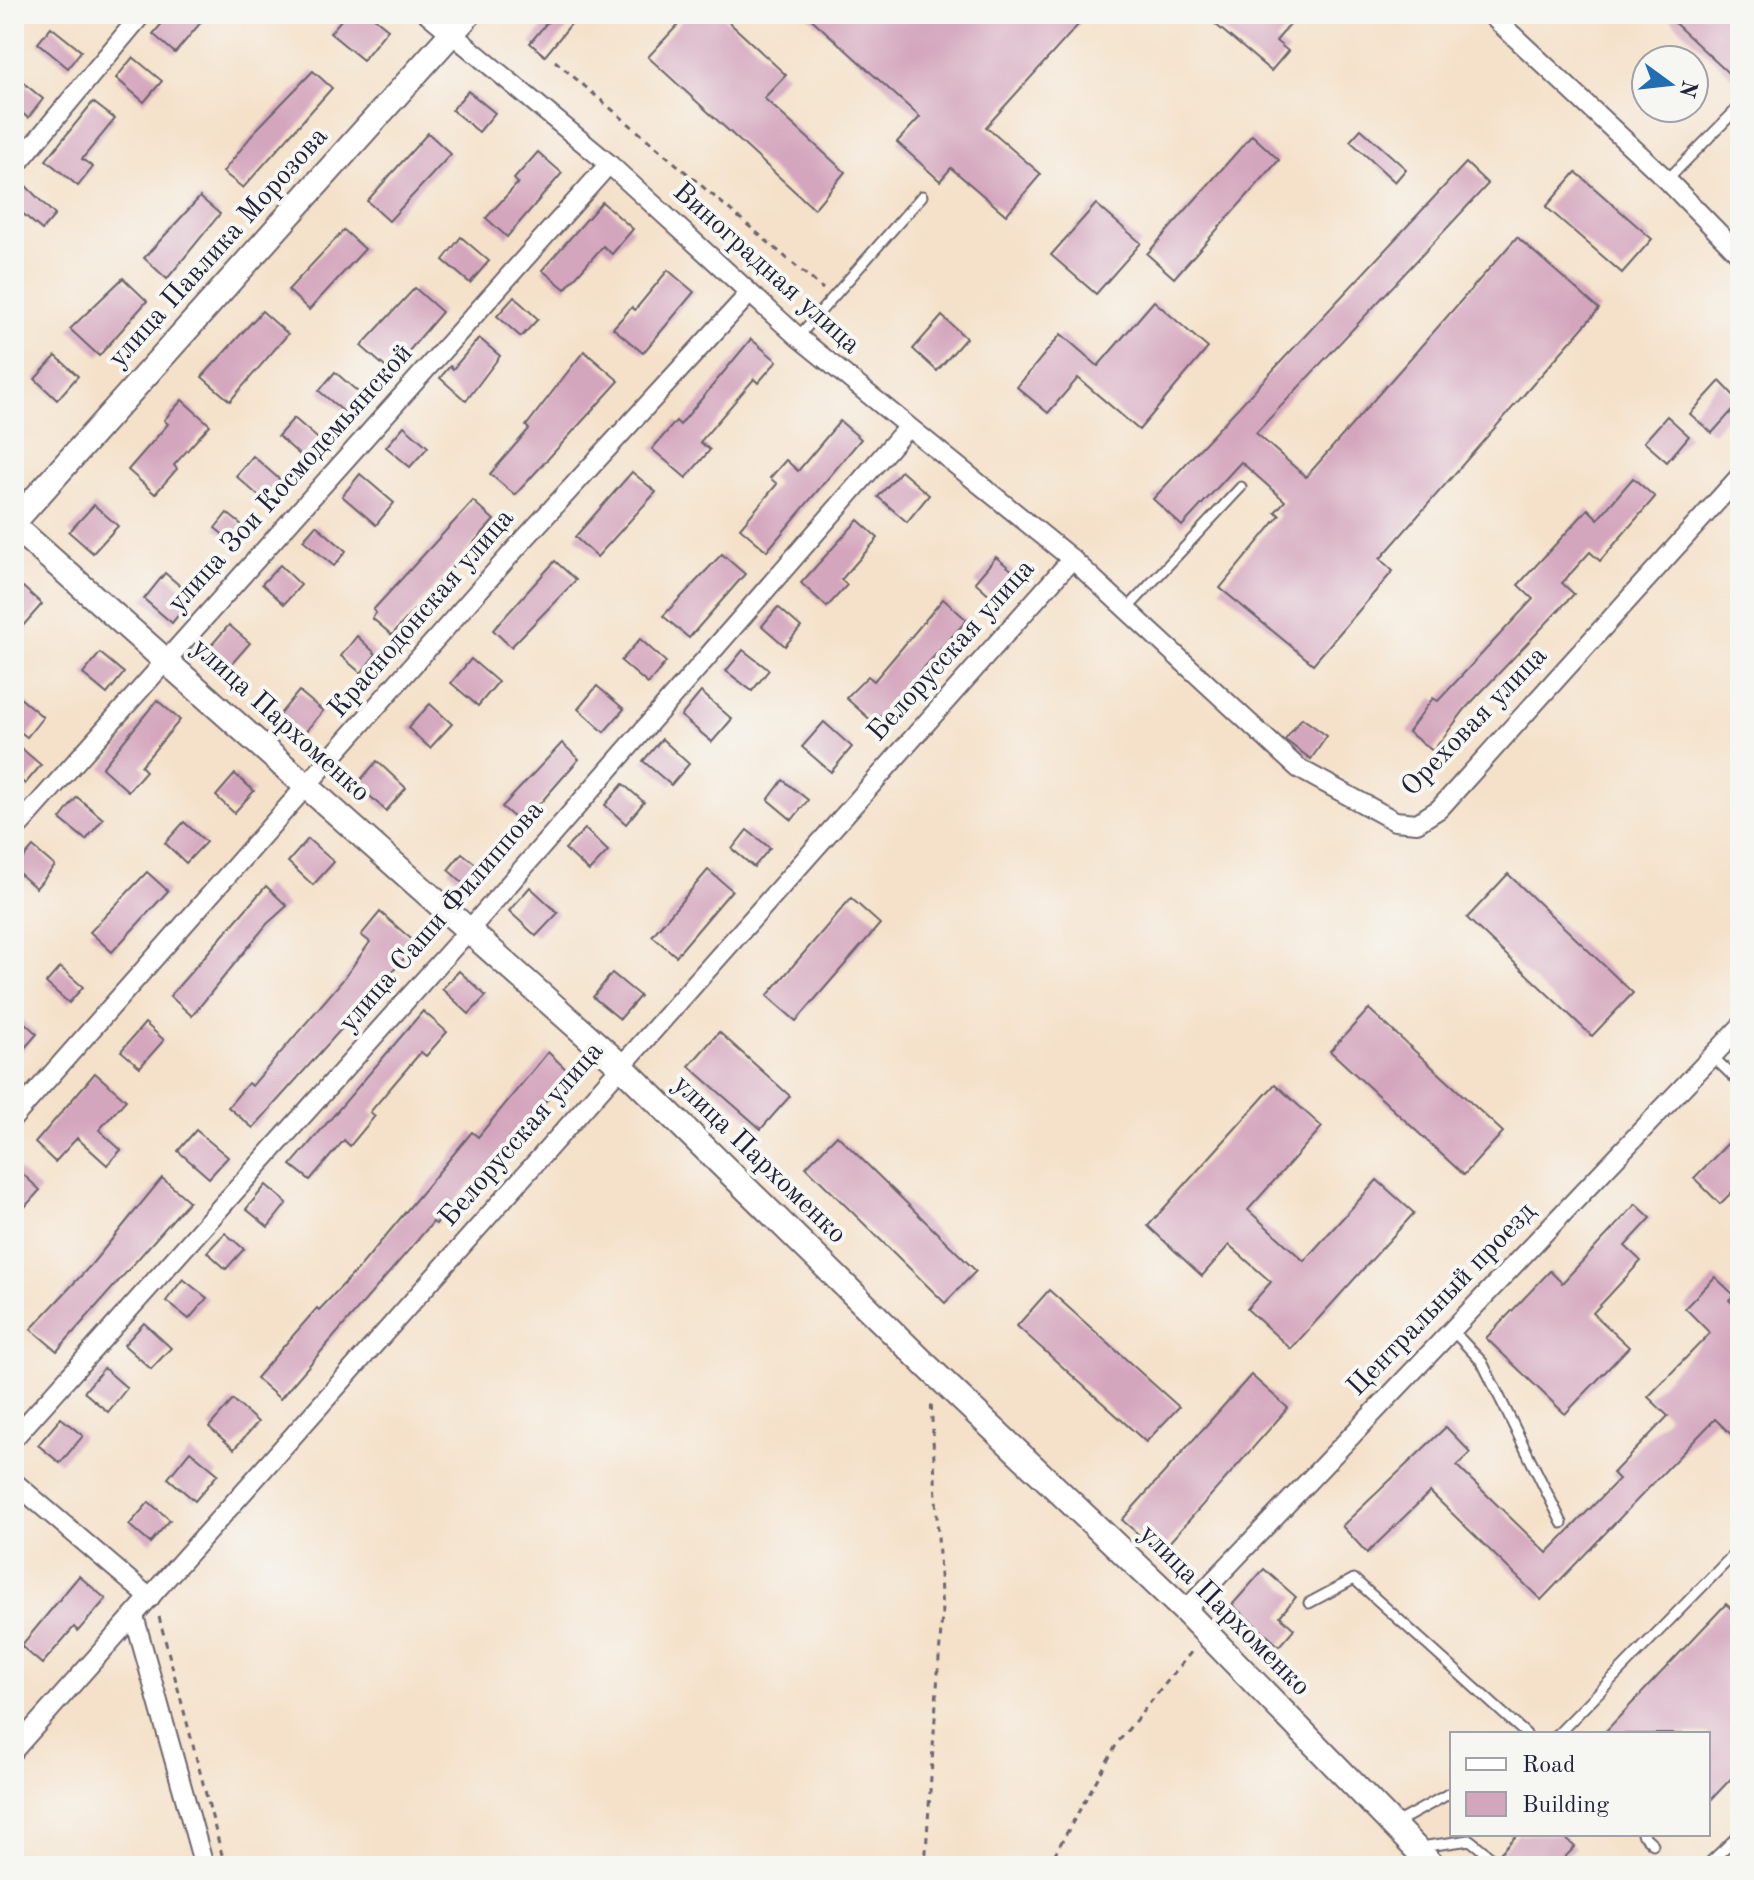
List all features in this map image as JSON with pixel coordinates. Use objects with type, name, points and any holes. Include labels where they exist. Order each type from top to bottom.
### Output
[{"type":"street","points":[[14,168],[142,14]]},
{"type":"street","name":"Виноградная улица","points":[[428,14],[609,164],[748,295],[907,428],[1072,559]]},
{"type":"street","name":"улица Павлика Морозова","points":[[14,524],[469,14]]},
{"type":"street","points":[[1490,14],[1667,180],[1740,255]]},
{"type":"street","name":"улица Зои Космодемьянской","points":[[14,831],[609,164]]},
{"type":"street","name":"Краснодонская улица","points":[[14,1117],[518,546],[748,295]]},
{"type":"street","name":"улица Саши Филиппова","points":[[14,1438],[469,930],[907,428]]},
{"type":"street","name":"Ореховая улица","points":[[1072,559],[1298,768],[1395,821],[1417,823],[1439,809],[1740,476]]},
{"type":"street","name":"улица Пархоменко","points":[[14,524],[620,1065],[929,1368],[1185,1611],[1433,1866]]},
{"type":"street","name":"Белорусская улица","points":[[14,1750],[1072,559]]},
{"type":"street","name":"Центральный проезд","points":[[1185,1611],[1740,1027]]},
{"type":"street","points":[[14,1482],[151,1596]]},
{"type":"street","points":[[134,1616],[204,1866]]},
{"type":"lane","points":[[1667,180],[1740,106]]},
{"type":"lane","points":[[798,337],[922,196]]},
{"type":"lane","points":[[1128,608],[1241,487]]},
{"type":"lane","points":[[1712,1056],[1740,1083]]},
{"type":"lane","points":[[1452,1330],[1482,1362],[1562,1523]]},
{"type":"lane","points":[[1560,1732],[1740,1548]]},
{"type":"lane","points":[[1309,1603],[1354,1579],[1524,1732]]},
{"type":"lane","points":[[1393,1825],[1450,1793]]},
{"type":"lane","points":[[1706,1866],[1740,1834]]},
{"type":"lane","points":[[1644,1836],[1653,1844]]},
{"type":"lane","points":[[1415,1849],[1470,1840],[1502,1866]]},
{"type":"path","points":[[555,61],[832,297]]},
{"type":"path","points":[[925,1866],[942,1614],[929,1368]]},
{"type":"path","points":[[151,1596],[225,1866]]},
{"type":"path","points":[[1048,1866],[1118,1742],[1206,1632]]},
{"type":"building","points":[[170,14],[208,14],[175,53],[153,34]]},
{"type":"building","points":[[346,14],[369,14],[388,29],[363,60],[330,33]]},
{"type":"building","points":[[554,14],[560,14],[571,24],[545,56],[530,43]]},
{"type":"building","points":[[688,14],[720,14],[786,75],[764,98],[845,172],[814,209],[648,57]]},
{"type":"building","points":[[806,14],[1088,14],[986,127],[1041,174],[1006,215],[951,168],[940,181],[897,142],[920,117]]},
{"type":"building","points":[[1224,14],[1299,14],[1276,41],[1288,51],[1271,71],[1215,24]]},
{"type":"building","points":[[1665,14],[1728,14],[1740,25],[1740,84],[1710,56],[1710,44],[1697,44]]},
{"type":"building","points":[[51,27],[81,51],[68,68],[38,43]]},
{"type":"building","points":[[133,57],[162,81],[144,102],[116,78]]},
{"type":"building","points":[[313,71],[332,88],[243,188],[223,172],[256,130]]},
{"type":"building","points":[[14,75],[43,99],[28,118],[14,106]]},
{"type":"building","points":[[468,91],[495,113],[479,132],[452,110]]},
{"type":"building","points":[[93,102],[115,119],[82,159],[93,167],[78,186],[46,160]]},
{"type":"building","points":[[1361,129],[1406,169],[1395,182],[1350,141]]},
{"type":"building","points":[[428,133],[451,154],[389,221],[367,201]]},
{"type":"building","points":[[1252,135],[1279,160],[1174,278],[1147,254]]},
{"type":"building","points":[[538,152],[562,173],[507,237],[486,218],[518,183],[514,179]]},
{"type":"building","points":[[1466,163],[1488,184],[1256,433],[1306,477],[1517,237],[1599,309],[1380,559],[1393,571],[1313,664],[1220,588],[1280,515],[1275,512],[1285,501],[1241,462],[1182,526],[1153,499]]},
{"type":"building","points":[[1576,172],[1652,239],[1622,273],[1546,207]]},
{"type":"building","points":[[23,183],[55,215],[42,230],[14,206],[14,193]]},
{"type":"building","points":[[200,197],[220,214],[167,279],[144,258]]},
{"type":"building","points":[[602,202],[633,229],[612,254],[603,246],[565,289],[542,270]]},
{"type":"building","points":[[1096,204],[1141,243],[1096,294],[1051,255]]},
{"type":"building","points":[[344,230],[365,249],[309,310],[288,290]]},
{"type":"building","points":[[461,237],[489,261],[470,283],[443,260]]},
{"type":"building","points":[[668,270],[694,292],[643,353],[613,328],[632,307],[635,310]]},
{"type":"building","points":[[123,278],[147,301],[99,356],[70,329]]},
{"type":"building","points":[[415,288],[442,312],[391,372],[361,346]]},
{"type":"building","points":[[514,297],[538,319],[521,337],[497,316]]},
{"type":"building","points":[[1154,301],[1208,348],[1139,430],[1078,378],[1048,413],[1017,387],[1061,334],[1098,366]]},
{"type":"building","points":[[262,311],[288,334],[230,401],[202,377]]},
{"type":"building","points":[[942,316],[966,338],[937,371],[913,349]]},
{"type":"building","points":[[479,338],[500,356],[466,401],[440,378],[450,366],[453,369]]},
{"type":"building","points":[[751,339],[777,361],[758,383],[754,379],[700,442],[710,450],[686,478],[652,449],[676,421],[680,425]]},
{"type":"building","points":[[584,351],[619,381],[515,495],[490,474],[529,429],[526,426]]},
{"type":"building","points":[[56,356],[78,376],[57,400],[35,379]]},
{"type":"building","points":[[335,372],[365,398],[349,416],[319,391]]},
{"type":"building","points":[[1720,381],[1740,402],[1712,433],[1690,414]]},
{"type":"building","points":[[182,400],[210,425],[174,465],[177,469],[155,494],[128,470],[168,424],[164,420]]},
{"type":"building","points":[[1667,416],[1689,436],[1667,462],[1644,442]]},
{"type":"building","points":[[294,418],[323,443],[307,461],[278,436]]},
{"type":"building","points":[[840,421],[861,439],[767,551],[740,528],[777,484],[770,478],[786,460],[798,471]]},
{"type":"building","points":[[404,426],[428,447],[410,467],[386,447]]},
{"type":"building","points":[[253,456],[287,486],[270,506],[236,476]]},
{"type":"building","points":[[901,471],[929,495],[907,522],[878,497]]},
{"type":"building","points":[[632,472],[656,492],[597,557],[575,537]]},
{"type":"building","points":[[360,474],[394,503],[376,525],[342,496]]},
{"type":"building","points":[[1633,478],[1655,497],[1600,561],[1590,552],[1562,583],[1574,594],[1466,708],[1433,751],[1408,732],[1433,698],[1438,701],[1533,599],[1518,585],[1588,509],[1598,519]]},
{"type":"building","points":[[473,501],[494,520],[392,635],[372,618],[376,613],[373,610]]},
{"type":"building","points":[[94,505],[118,526],[93,553],[69,532]]},
{"type":"building","points":[[227,513],[248,530],[236,545],[215,528]]},
{"type":"building","points":[[858,520],[878,538],[841,580],[847,585],[827,607],[801,583]]},
{"type":"building","points":[[316,525],[346,551],[334,566],[303,540]]},
{"type":"building","points":[[722,554],[745,574],[689,638],[663,616]]},
{"type":"building","points":[[996,557],[1014,572],[992,597],[975,582]]},
{"type":"building","points":[[555,561],[576,580],[511,647],[493,630]]},
{"type":"building","points":[[280,565],[301,585],[284,604],[262,584]]},
{"type":"building","points":[[165,573],[193,597],[172,623],[144,599]]},
{"type":"building","points":[[23,587],[42,604],[14,636],[14,598]]},
{"type":"building","points":[[943,599],[967,620],[874,723],[846,698],[868,676],[874,681]]},
{"type":"building","points":[[778,607],[801,627],[785,646],[762,626]]},
{"type":"building","points":[[229,625],[250,643],[228,668],[207,650]]},
{"type":"building","points":[[357,636],[376,654],[361,673],[341,656]]},
{"type":"building","points":[[640,639],[666,662],[648,684],[621,661]]},
{"type":"building","points":[[743,650],[769,670],[752,691],[726,671]]},
{"type":"building","points":[[100,653],[124,673],[107,694],[83,674]]},
{"type":"building","points":[[471,659],[498,682],[478,706],[451,683]]},
{"type":"building","points":[[597,686],[624,709],[604,732],[578,709]]},
{"type":"building","points":[[299,691],[323,711],[303,735],[279,715]]},
{"type":"building","points":[[701,692],[732,719],[712,742],[681,716]]},
{"type":"building","points":[[14,693],[43,717],[27,737],[14,727]]},
{"type":"building","points":[[157,700],[180,720],[141,766],[146,771],[128,791],[102,768]]},
{"type":"building","points":[[430,704],[452,724],[430,748],[408,728]]},
{"type":"building","points":[[1302,718],[1327,736],[1311,759],[1285,740]]},
{"type":"building","points":[[824,722],[852,747],[831,772],[802,747]]},
{"type":"building","points":[[662,739],[689,764],[671,785],[643,761]]},
{"type":"building","points":[[14,742],[41,765],[25,784],[14,774]]},
{"type":"building","points":[[562,743],[579,759],[522,824],[502,807]]},
{"type":"building","points":[[377,761],[406,788],[386,811],[357,784]]},
{"type":"building","points":[[235,774],[254,791],[234,813],[216,796]]},
{"type":"building","points":[[783,780],[808,800],[792,820],[768,800]]},
{"type":"building","points":[[623,784],[644,802],[626,824],[605,805]]},
{"type":"building","points":[[77,797],[103,819],[86,840],[60,819]]},
{"type":"building","points":[[184,822],[206,842],[186,863],[165,843]]},
{"type":"building","points":[[585,829],[608,851],[589,871],[565,849]]},
{"type":"building","points":[[747,830],[770,848],[754,867],[732,849]]},
{"type":"building","points":[[308,839],[334,862],[313,885],[288,862]]},
{"type":"building","points":[[33,847],[55,866],[36,888],[14,869]]},
{"type":"building","points":[[462,853],[483,870],[468,888],[448,870]]},
{"type":"building","points":[[708,870],[732,890],[676,956],[652,936]]},
{"type":"building","points":[[147,872],[168,891],[112,952],[90,932]]},
{"type":"building","points":[[1508,874],[1633,993],[1592,1036],[1467,918]]},
{"type":"building","points":[[266,886],[287,906],[267,924],[192,1016],[170,996]]},
{"type":"building","points":[[530,887],[558,913],[536,936],[509,911]]},
{"type":"building","points":[[851,898],[880,924],[796,1021],[767,996]]},
{"type":"building","points":[[380,912],[417,944],[253,1128],[228,1107],[248,1083],[252,1086],[342,981],[370,942],[361,935]]},
{"type":"building","points":[[60,967],[83,987],[69,1003],[46,983]]},
{"type":"building","points":[[459,971],[486,996],[469,1014],[442,989]]},
{"type":"building","points":[[612,973],[640,996],[620,1019],[593,997]]},
{"type":"building","points":[[1369,1009],[1503,1132],[1464,1175],[1330,1051]]},
{"type":"building","points":[[423,1011],[447,1032],[426,1056],[421,1052],[370,1112],[375,1116],[350,1146],[344,1140],[310,1180],[291,1165]]},
{"type":"building","points":[[14,1013],[37,1034],[22,1051],[14,1044]]},
{"type":"building","points":[[145,1023],[164,1040],[140,1067],[121,1051]]},
{"type":"building","points":[[719,1032],[790,1096],[761,1129],[689,1066]]},
{"type":"building","points":[[548,1052],[570,1073],[477,1182],[474,1179],[436,1224],[433,1222],[280,1399],[256,1378],[317,1308],[319,1310],[359,1268],[472,1132],[478,1137]]},
{"type":"building","points":[[95,1073],[126,1100],[99,1130],[121,1150],[107,1165],[77,1138],[55,1162],[35,1143]]},
{"type":"building","points":[[1275,1084],[1322,1127],[1248,1210],[1304,1261],[1377,1180],[1414,1213],[1291,1349],[1247,1309],[1271,1282],[1229,1245],[1202,1276],[1148,1226]]},
{"type":"building","points":[[196,1130],[228,1157],[209,1178],[178,1151]]},
{"type":"building","points":[[1740,1131],[1740,1184],[1720,1204],[1694,1178]]},
{"type":"building","points":[[837,1135],[976,1271],[945,1303],[806,1167]]},
{"type":"building","points":[[14,1166],[40,1190],[14,1219]]},
{"type":"building","points":[[162,1178],[189,1201],[57,1351],[31,1329],[91,1265]]},
{"type":"building","points":[[266,1185],[287,1203],[268,1227],[246,1209]]},
{"type":"building","points":[[1636,1204],[1651,1218],[1625,1246],[1641,1261],[1593,1313],[1629,1347],[1565,1414],[1486,1338],[1550,1271],[1562,1283]]},
{"type":"building","points":[[225,1233],[244,1249],[226,1269],[207,1252]]},
{"type":"building","points":[[1715,1277],[1734,1295],[1729,1300],[1740,1311],[1740,1443],[1715,1419],[1541,1600],[1430,1492],[1367,1553],[1342,1526],[1446,1427],[1471,1453],[1457,1466],[1547,1553],[1619,1479],[1613,1473],[1668,1416],[1648,1397],[1710,1333],[1685,1308]]},
{"type":"building","points":[[183,1279],[207,1298],[189,1319],[166,1301]]},
{"type":"building","points":[[1049,1290],[1179,1407],[1146,1442],[1017,1326]]},
{"type":"building","points":[[144,1323],[171,1348],[151,1369],[124,1345]]},
{"type":"building","points":[[104,1368],[127,1388],[108,1412],[84,1392]]},
{"type":"building","points":[[1251,1375],[1288,1408],[1160,1553],[1122,1520]]},
{"type":"building","points":[[233,1400],[258,1422],[234,1449],[209,1427]]},
{"type":"building","points":[[61,1418],[83,1436],[60,1463],[38,1445]]},
{"type":"building","points":[[190,1451],[218,1474],[195,1501],[168,1478]]},
{"type":"building","points":[[149,1502],[170,1520],[150,1543],[129,1525]]},
{"type":"building","points":[[1264,1569],[1296,1597],[1280,1616],[1294,1629],[1279,1646],[1232,1605]]},
{"type":"building","points":[[79,1576],[106,1599],[78,1631],[74,1627],[42,1664],[21,1646]]},
{"type":"building","points":[[1726,1604],[1740,1617],[1740,1769],[1710,1801],[1710,1732],[1605,1732]]},
{"type":"building","points":[[1516,1836],[1563,1836],[1575,1847],[1556,1866],[1509,1866],[1499,1854]]}]
